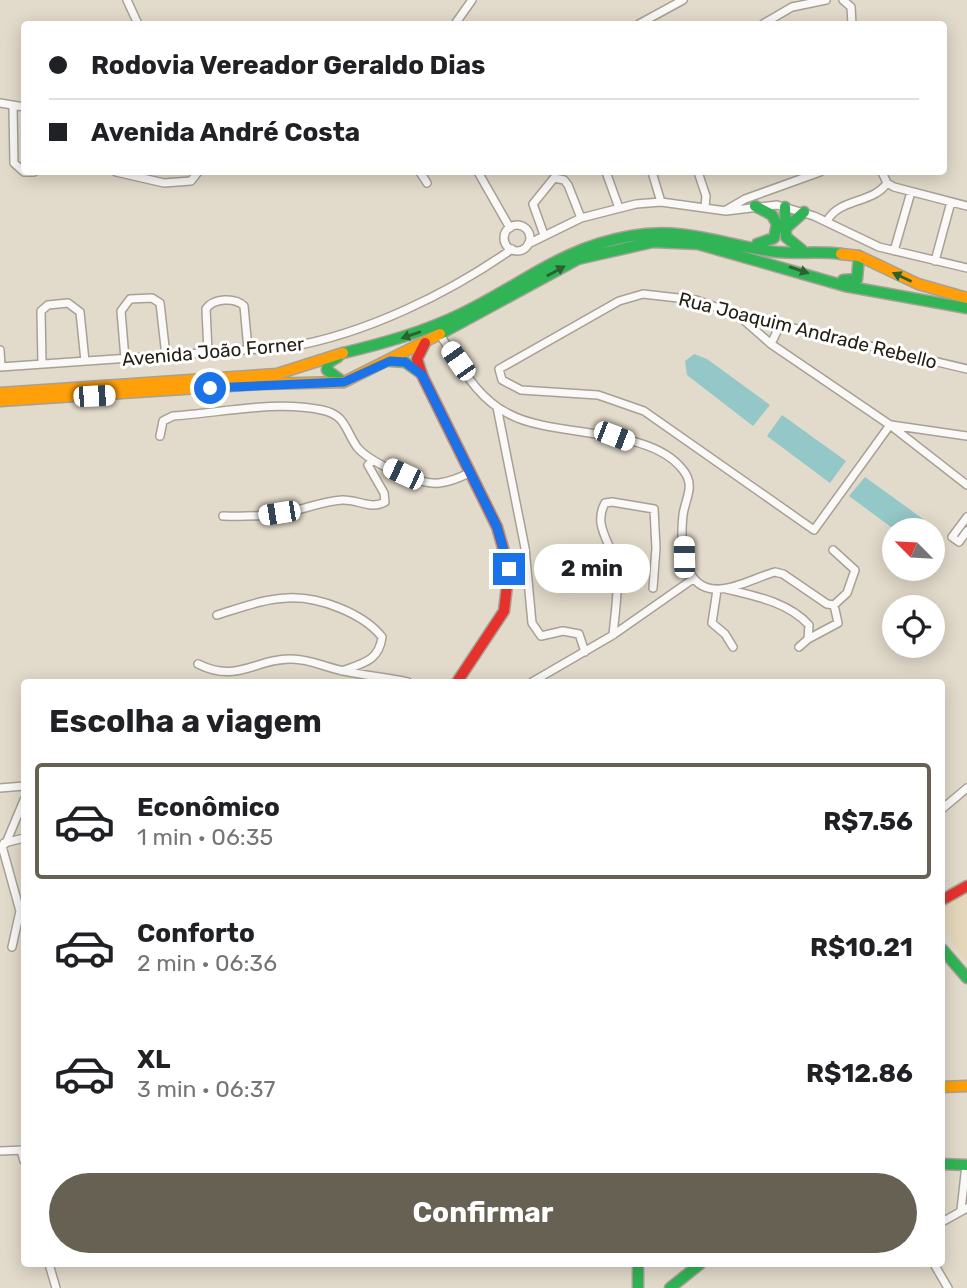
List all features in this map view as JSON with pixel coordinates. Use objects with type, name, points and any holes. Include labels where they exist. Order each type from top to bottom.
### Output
[{"type":"main road","points":[[738,244],[764,244],[777,232],[776,219],[760,206]]},
{"type":"main road","points":[[781,206],[791,244],[808,253]]},
{"type":"main road","points":[[785,229],[804,212]]},
{"type":"main road","points":[[0,393],[257,377],[408,337],[435,327],[564,255],[629,236],[676,233],[701,235],[777,251],[859,257],[918,284],[967,298]]},
{"type":"main road","points":[[0,401],[261,384],[344,382],[425,343],[578,259],[631,245],[674,242],[698,244],[774,261],[865,290],[967,308]]},
{"type":"main road","points":[[826,279],[857,279],[860,270],[859,257]]},
{"type":"main road","points":[[425,343],[417,359],[422,375],[502,540],[510,581],[504,611],[459,679]]},
{"type":"main road","points":[[344,382],[331,376],[327,366],[331,360],[349,351]]},
{"type":"main road","points":[[390,361],[405,362],[422,375]]},
{"type":"main road","points":[[945,898],[967,886]]},
{"type":"main road","points":[[945,952],[967,978]]},
{"type":"main road","points":[[945,1087],[967,1086]]},
{"type":"main road","points":[[945,1164],[966,1165]]},
{"type":"main road","points":[[638,1267],[638,1288]]},
{"type":"main road","points":[[670,1288],[696,1267]]},
{"type":"main road","points":[[679,1288],[686,1275]]},
{"type":"street","points":[[125,0],[136,21]]},
{"type":"street","points":[[458,21],[472,0]]},
{"type":"street","points":[[644,21],[683,0]]},
{"type":"street","points":[[768,21],[792,7],[825,0]]},
{"type":"street","points":[[843,0],[851,8],[852,21]]},
{"type":"street","points":[[0,103],[21,107]]},
{"type":"street","points":[[13,106],[14,163],[21,170]]},
{"type":"street","points":[[130,175],[143,180],[185,183],[196,175]]},
{"type":"street","points":[[422,175],[427,183]]},
{"type":"street","points":[[478,175],[486,184],[510,228]]},
{"type":"street","points":[[607,175],[619,208]]},
{"type":"street","points":[[653,175],[661,202]]},
{"type":"street","points":[[702,175],[706,196],[705,207]]},
{"type":"street","points":[[726,211],[766,191],[811,175]]},
{"type":"street","points":[[883,175],[887,183],[911,192],[967,206]]},
{"type":"street","points":[[545,232],[533,204],[554,178],[564,180],[568,185],[581,218]]},
{"type":"street","points":[[827,221],[834,211],[874,194],[887,183]]},
{"type":"street","points":[[780,186],[772,196],[781,206]]},
{"type":"street","points":[[760,206],[766,191]]},
{"type":"street","points":[[894,251],[911,192]]},
{"type":"street","points":[[545,232],[529,233],[520,225],[510,228],[505,235],[509,246],[522,250],[545,232],[581,218],[619,208],[661,202],[726,211],[781,206],[827,221],[894,251],[967,268]]},
{"type":"street","points":[[935,261],[951,202]]},
{"type":"street","points":[[528,244],[529,233]]},
{"type":"street","name":"Avenida João Forner","points":[[1,367],[166,356],[322,341],[383,320],[492,263],[509,246]]},
{"type":"street","name":"Rua Joaquim Andrade Rebello","points":[[890,425],[814,530],[644,411],[598,395],[515,389],[502,380],[499,369],[619,301],[643,294],[696,300],[738,316],[967,369]]},
{"type":"street","points":[[125,359],[121,311],[130,299],[152,298],[160,303],[166,356]]},
{"type":"street","points":[[208,352],[206,309],[214,302],[236,300],[244,306],[248,349]]},
{"type":"street","points":[[42,364],[41,311],[48,305],[68,303],[80,312],[85,361]]},
{"type":"street","points":[[738,316],[771,344],[890,425],[967,485]]},
{"type":"street","points":[[771,344],[780,325]]},
{"type":"street","points":[[440,335],[464,374],[497,407],[510,415],[550,426],[614,436],[677,463],[688,478],[690,490],[683,515],[684,557],[693,579],[702,587],[776,603],[808,624],[808,639]]},
{"type":"street","points":[[0,350],[1,367]]},
{"type":"street","points":[[497,407],[525,548],[532,624],[541,636],[563,631],[579,634],[585,652]]},
{"type":"street","points":[[160,436],[163,421],[173,416],[283,408],[321,410],[341,418],[357,447],[373,460],[424,482],[437,484],[469,473]]},
{"type":"street","points":[[890,425],[967,436]]},
{"type":"street","points":[[223,516],[265,516],[329,501],[350,500],[371,506],[381,505],[385,502],[384,493],[368,466],[373,460]]},
{"type":"street","points":[[613,635],[615,559],[600,522],[605,503],[654,509],[656,548],[653,587]]},
{"type":"street","points":[[967,517],[952,537],[959,542],[967,531]]},
{"type":"street","points":[[833,550],[855,570],[847,593],[834,605]]},
{"type":"street","points":[[721,589],[775,572],[783,574],[827,604],[834,605]]},
{"type":"street","points":[[537,679],[613,635],[693,579]]},
{"type":"street","points":[[721,589],[712,623],[733,647]]},
{"type":"street","points":[[217,615],[289,598],[346,611],[375,627],[382,636],[380,652],[371,660],[342,671]]},
{"type":"street","points":[[799,647],[838,623],[834,605]]},
{"type":"street","points":[[198,664],[211,671],[241,672],[288,659],[301,659],[342,671],[390,679]]},
{"type":"street","points":[[0,788],[21,786]]},
{"type":"street","points":[[945,806],[967,788]]},
{"type":"street","points":[[12,947],[20,911],[2,845],[21,806]]},
{"type":"street","points":[[2,845],[21,839]]},
{"type":"street","points":[[0,1151],[21,1150]]},
{"type":"street","points":[[945,1221],[964,1209],[966,1165]]},
{"type":"street","points":[[50,1267],[56,1288]]},
{"type":"street","points":[[935,1267],[948,1288]]},
{"type":"shaded area","points":[[967,892],[967,964],[945,931],[945,903]]},
{"type":"green space","points":[[580,553],[582,577],[543,580],[542,556]]},
{"type":"water","points":[[694,354],[707,359],[770,405],[753,426],[687,375],[685,361]]},
{"type":"water","points":[[782,415],[846,461],[830,483],[767,436]]},
{"type":"water","points":[[865,477],[922,518],[882,518],[882,520],[849,496]]},
{"type":"traffic: fast","points":[[755,206],[772,215],[777,224],[774,238],[757,244]]},
{"type":"traffic: fast","points":[[785,207],[786,237],[802,250]]},
{"type":"traffic: fast","points":[[785,229],[804,212]]},
{"type":"traffic: fast","points":[[343,353],[434,326],[485,302],[563,258],[631,236],[669,233],[777,252],[841,254]]},
{"type":"traffic: fast","points":[[440,334],[578,259],[653,242],[698,244],[845,286],[967,308]]},
{"type":"traffic: fast","points":[[843,280],[857,279],[859,256]]},
{"type":"traffic: fast","points":[[338,357],[328,363],[327,370],[343,382]]},
{"type":"traffic: fast","points":[[390,361],[405,362],[422,374]]},
{"type":"traffic: fast","points":[[945,952],[967,978]]},
{"type":"traffic: fast","points":[[945,1164],[967,1165]]},
{"type":"traffic: fast","points":[[638,1267],[638,1288]]},
{"type":"traffic: fast","points":[[670,1288],[696,1267]]},
{"type":"traffic: slow","points":[[841,254],[859,256],[918,284],[967,298]]},
{"type":"traffic: slow","points":[[0,401],[261,384],[344,382],[440,334]]},
{"type":"traffic: slow","points":[[0,393],[277,374],[343,353]]},
{"type":"traffic: slow","points":[[945,1087],[967,1086]]},
{"type":"traffic: jam","points":[[425,343],[417,359],[422,375],[497,527],[509,569],[504,611],[459,679]]},
{"type":"traffic: jam","points":[[945,898],[967,886]]},
{"type":"route","points":[[210,388],[261,384],[331,384],[344,382],[390,361],[405,362],[415,367],[422,375],[497,527],[509,569]]}]
